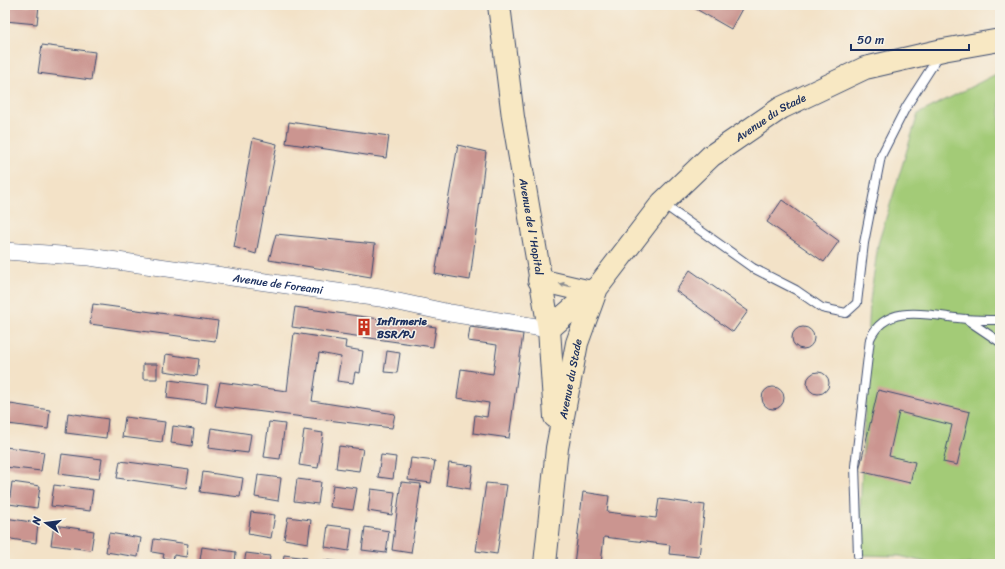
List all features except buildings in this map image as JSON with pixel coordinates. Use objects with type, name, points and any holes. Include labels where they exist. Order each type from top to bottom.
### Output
[{"type":"street","name":"Avenue de l 'Hopital","points":[[499,5],[513,117],[539,280],[549,329],[557,448]]},
{"type":"street","name":"Avenue du Stade","points":[[549,329],[594,290],[662,203],[711,156],[781,108],[865,68],[943,50],[1000,40]]},
{"type":"street","name":"Avenue de Foreami","points":[[5,251],[89,257],[380,298],[450,313],[549,329]]},
{"type":"street","points":[[539,280],[594,290]]},
{"type":"street","name":"Avenue du Stade","points":[[557,448],[577,344],[594,290]]},
{"type":"street","points":[[545,564],[557,448]]},
{"type":"lane","points":[[662,203],[752,268],[796,290],[822,308],[846,313],[856,302],[864,243],[881,156],[906,107],[943,50]]},
{"type":"lane","points":[[858,555],[855,466],[870,339],[874,330],[892,317],[919,312],[966,319],[1000,320]]},
{"type":"lane","points":[[966,319],[1000,342]]},
{"type":"green space","points":[[1000,72],[1000,564],[932,564],[900,556],[858,555],[870,301],[878,244],[918,114]]},
{"type":"place","name":"Infirmerie BSR/PJ","points":[[364,327]]}]
